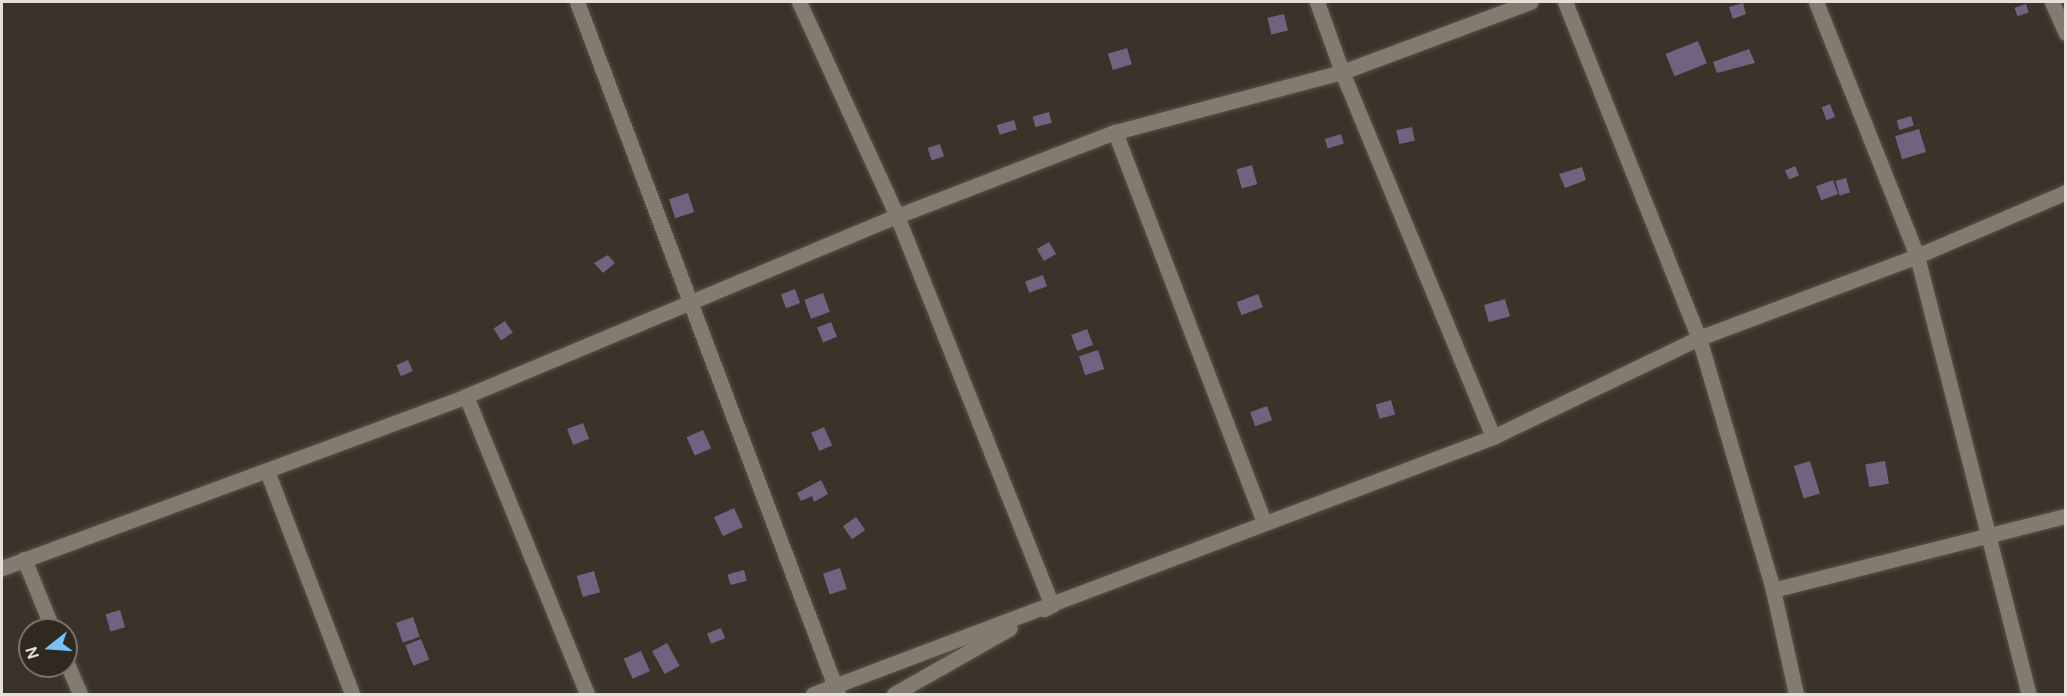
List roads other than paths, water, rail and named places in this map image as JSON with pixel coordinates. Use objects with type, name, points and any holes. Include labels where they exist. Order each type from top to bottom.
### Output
[{"type":"street","points":[[577,2],[692,302],[836,691]]},
{"type":"street","points":[[799,2],[897,216],[1052,605]]},
{"type":"street","points":[[1317,2],[1342,72],[1493,437]]},
{"type":"street","points":[[2,568],[465,396],[897,216],[1115,132],[1342,72],[1530,2]]},
{"type":"street","points":[[1565,2],[1700,338],[1773,590],[1796,694]]},
{"type":"street","points":[[1816,2],[1917,256],[2029,694]]},
{"type":"street","points":[[2052,2],[2066,33]]},
{"type":"street","points":[[1115,132],[1264,523]]},
{"type":"street","points":[[813,694],[836,691],[1264,523],[1493,437],[1700,338],[1917,256],[2066,192]]},
{"type":"street","points":[[465,396],[587,694]]},
{"type":"street","points":[[267,471],[352,694]]},
{"type":"street","points":[[1773,590],[1989,538],[2066,516]]},
{"type":"street","points":[[24,559],[48,618]]},
{"type":"street","points":[[894,694],[1052,605]]},
{"type":"street","points":[[73,678],[80,694]]}]
